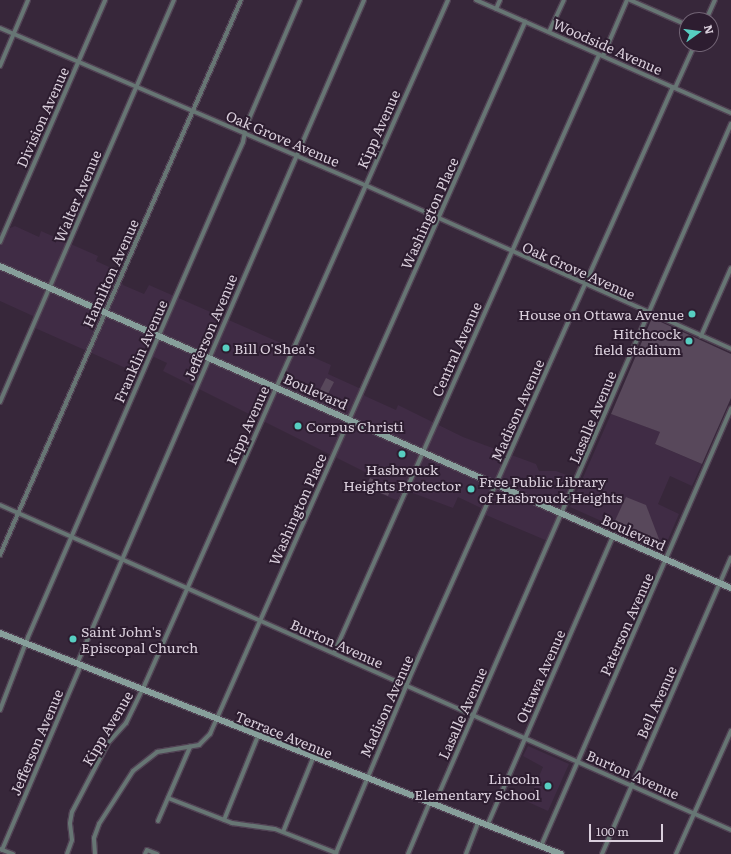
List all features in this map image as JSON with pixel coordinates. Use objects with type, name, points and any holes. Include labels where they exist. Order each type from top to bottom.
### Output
[{"type":"street","points":[[0,66],[28,0]]},
{"type":"street","name":"Division Avenue","points":[[0,242],[105,0]]},
{"type":"street","name":"Walter Avenue","points":[[0,402],[174,0]]},
{"type":"street","name":"Hamilton Avenue","points":[[0,555],[240,0]]},
{"type":"street","name":"Franklin Avenue","points":[[0,710],[26,644],[245,134],[246,126],[300,0]]},
{"type":"street","name":"Jefferson Avenue","points":[[1,849],[123,558],[364,0]]},
{"type":"street","name":"Kipp Avenue","points":[[67,854],[72,840],[70,820],[72,812],[108,743],[126,723],[142,689],[448,0]]},
{"type":"street","name":"Woodside Avenue","points":[[476,0],[731,113]]},
{"type":"street","points":[[496,9],[500,0]]},
{"type":"street","points":[[549,32],[564,0]]},
{"type":"street","name":"Central Avenue","points":[[334,653],[511,252],[627,0]]},
{"type":"street","points":[[630,0],[679,21]]},
{"type":"street","points":[[710,12],[715,0]]},
{"type":"street","name":"Washington Place","points":[[95,854],[94,838],[99,824],[128,776],[157,752],[199,746],[207,739],[526,22]]},
{"type":"street","name":"Oak Grove Avenue","points":[[0,28],[365,185],[511,252],[731,349]]},
{"type":"street","name":"Madison Avenue","points":[[283,832],[336,853],[366,779],[496,484],[691,52]]},
{"type":"street","name":"Lasalle Avenue","points":[[408,854],[473,715],[731,124]]},
{"type":"street","name":"Boulevard","points":[[0,266],[277,386],[731,588]]},
{"type":"street","points":[[701,336],[731,268]]},
{"type":"street","name":"Paterson Avenue","points":[[541,846],[731,409]]},
{"type":"street","name":"Burton Avenue","points":[[0,505],[123,558],[186,589],[407,685],[731,830]]},
{"type":"street","name":"Ottawa Avenue","points":[[487,826],[613,536]]},
{"type":"street","name":"Bell Avenue","points":[[602,854],[731,558]]},
{"type":"street","name":"Terrace Avenue","points":[[0,633],[431,805],[560,854]]},
{"type":"street","points":[[676,854],[731,731]]},
{"type":"street","points":[[224,820],[258,736]]},
{"type":"street","points":[[158,820],[190,747]]},
{"type":"street","points":[[168,798],[224,820],[283,832],[313,758]]},
{"type":"street","points":[[466,854],[478,823]]},
{"type":"street","points":[[1,849],[13,854]]},
{"type":"street","points":[[146,852],[157,854]]},
{"type":"shaded area","points":[[15,226],[39,237],[41,231],[98,256],[96,261],[118,271],[123,285],[144,294],[149,285],[331,365],[328,374],[359,388],[365,396],[396,410],[398,405],[463,437],[536,464],[539,471],[556,471],[577,479],[550,542],[486,515],[481,508],[458,497],[453,508],[410,492],[396,500],[365,487],[371,475],[163,371],[167,363],[154,357],[139,374],[35,328],[33,316],[0,301],[0,232]]},
{"type":"shaded area","points":[[652,318],[731,354],[731,398],[702,464],[655,444],[660,432],[611,414]]},
{"type":"shaded area","points":[[326,378],[334,382],[326,398],[318,394]]},
{"type":"shaded area","points":[[611,414],[661,432],[655,444],[702,464],[692,486],[670,476],[658,504],[679,514],[664,549],[570,507]]},
{"type":"shaded area","points":[[370,478],[391,488],[388,496],[366,487]]},
{"type":"shaded area","points":[[626,497],[646,505],[662,547],[613,525]]},
{"type":"shaded area","points":[[528,746],[569,764],[548,811],[528,802],[543,767],[523,756]]},
{"type":"place","name":"House on Ottawa Avenue","points":[[692,314]]},
{"type":"place","name":"Hitchcock field stadium","points":[[689,341]]},
{"type":"place","name":"Bill O'Shea's","points":[[226,348]]},
{"type":"place","name":"Corpus Christi","points":[[298,426]]},
{"type":"place","name":"Hasbrouck Heights Protector","points":[[402,454]]},
{"type":"place","name":"Free Public Library of Hasbrouck Heights","points":[[471,489]]},
{"type":"place","name":"Saint John's Episcopal Church","points":[[73,639]]},
{"type":"place","name":"Lincoln Elementary School","points":[[548,786]]}]
